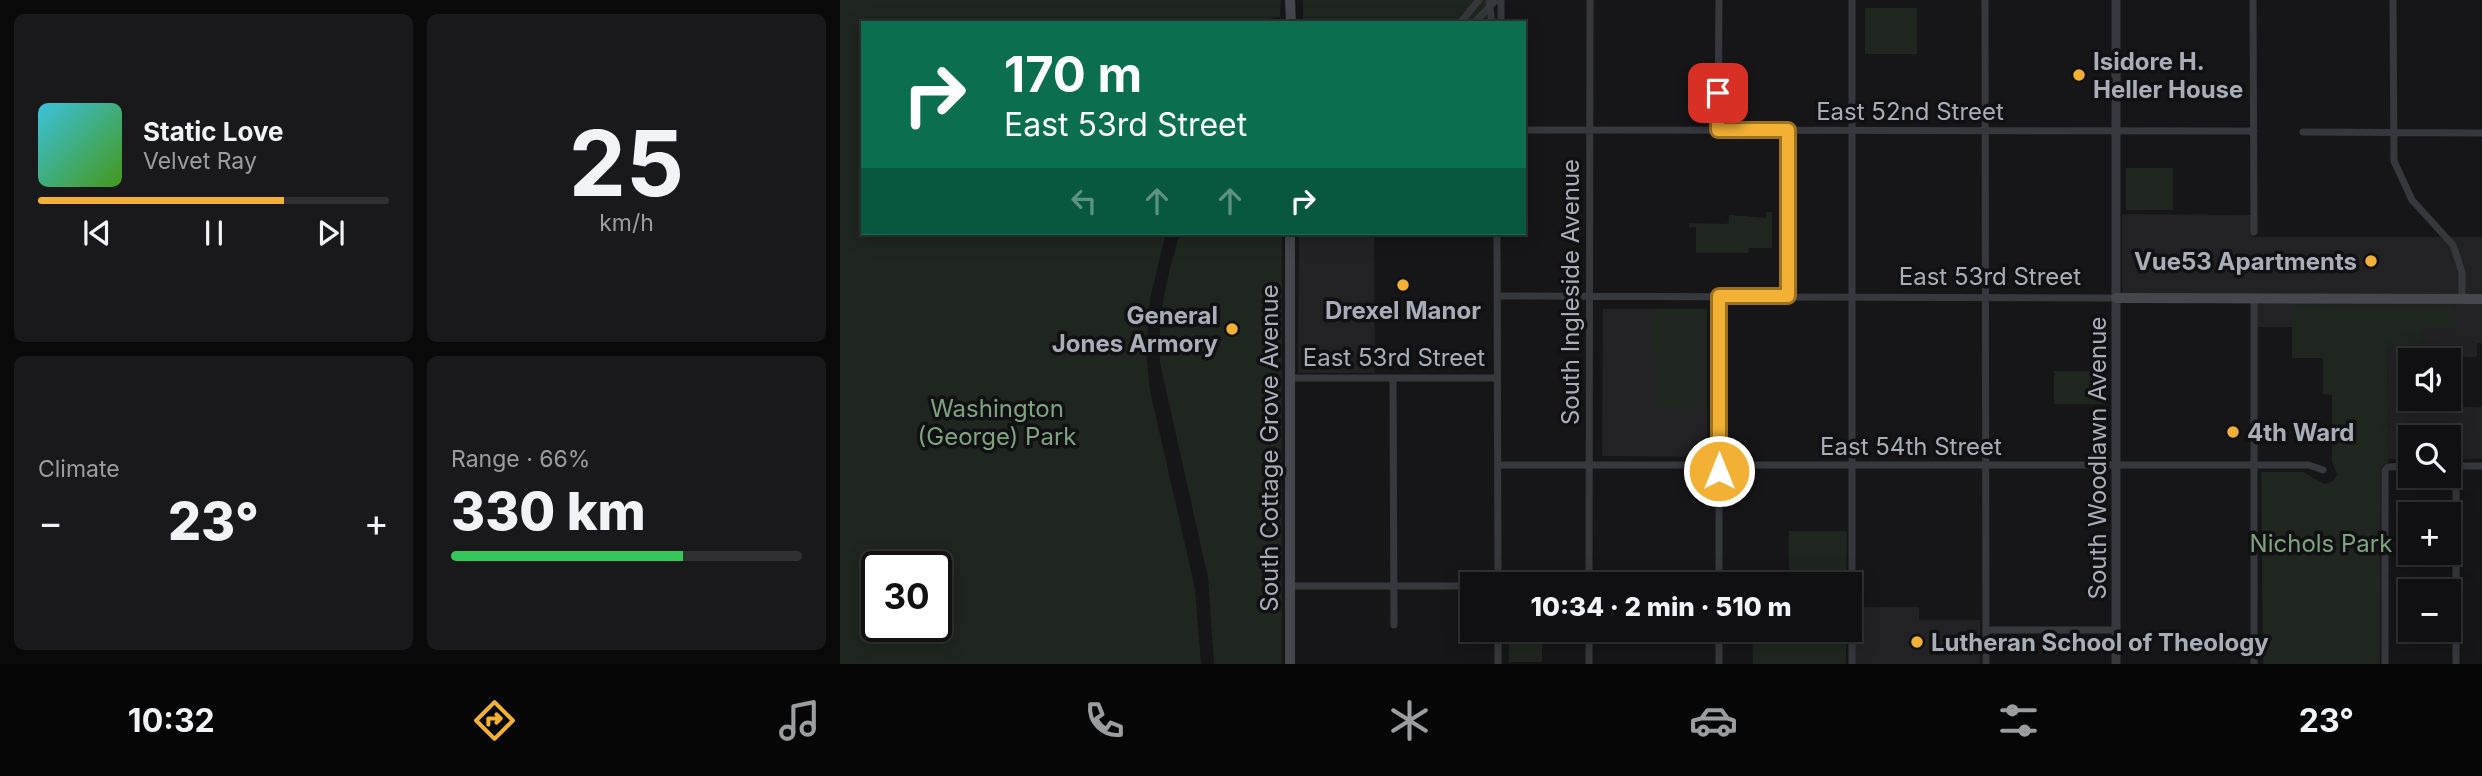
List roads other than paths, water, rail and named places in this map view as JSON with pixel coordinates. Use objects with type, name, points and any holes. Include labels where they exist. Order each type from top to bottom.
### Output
[{"type":"main road","points":[[1290,0],[1291,21]]},
{"type":"main road","name":"South Cottage Grove Avenue","points":[[1290,235],[1290,664]]},
{"type":"main road","name":"East 53rd Street","points":[[2116,298],[2482,299]]},
{"type":"street","points":[[1476,21],[1490,4],[1498,0],[1501,21]]},
{"type":"street","name":"South Ingleside Avenue","points":[[1589,572],[1590,0]]},
{"type":"street","points":[[1718,130],[1719,0]]},
{"type":"street","points":[[1852,0],[1852,664]]},
{"type":"street","points":[[1985,0],[1986,664]]},
{"type":"street","name":"South Woodlawn Avenue","points":[[2116,0],[2116,664]]},
{"type":"street","points":[[2253,0],[2255,232]]},
{"type":"street","points":[[2393,0],[2394,161],[2401,181],[2419,208],[2447,236],[2457,254],[2462,272],[2462,299]]},
{"type":"street","points":[[1463,21],[1478,2]]},
{"type":"street","name":"East 52nd Street","points":[[1526,130],[2254,131]]},
{"type":"street","points":[[1788,130],[1788,296]]},
{"type":"street","points":[[2303,132],[2482,133]]},
{"type":"street","points":[[1497,235],[1498,572]]},
{"type":"street","name":"East 53rd Street","points":[[1497,296],[2116,298]]},
{"type":"street","points":[[1719,296],[1719,572]]},
{"type":"street","points":[[2254,299],[2254,664]]},
{"type":"street","name":"East 53rd Street","points":[[1290,378],[1497,378]]},
{"type":"street","points":[[1392,379],[1394,625]]},
{"type":"street","name":"East 54th Street","points":[[1497,464],[2309,465],[2323,470]]},
{"type":"street","points":[[2461,466],[2482,466]]},
{"type":"street","points":[[2385,664],[2386,468],[2398,467]]},
{"type":"street","points":[[2452,488],[2456,664]]},
{"type":"street","points":[[1290,586],[1460,586]]},
{"type":"street","points":[[1986,631],[2116,630]]},
{"type":"street","points":[[1498,642],[1498,664]]},
{"type":"street","points":[[1589,642],[1589,664]]},
{"type":"street","points":[[1719,642],[1719,664]]},
{"type":"place","name":"Isidore H. Heller House","points":[[2079,75]]},
{"type":"place","name":"Vue53 Apartments","points":[[2371,261]]},
{"type":"place","name":"Drexel Manor","points":[[1403,285]]},
{"type":"place","name":"General Jones Armory","points":[[1232,329]]},
{"type":"place","name":"4th Ward","points":[[2233,432]]},
{"type":"place","name":"Lutheran School of Theology","points":[[1917,642]]},
{"type":"park label","name":"Washington (George) Park","points":[[997,422]]},
{"type":"park label","name":"Nichols Park","points":[[2321,543]]}]
